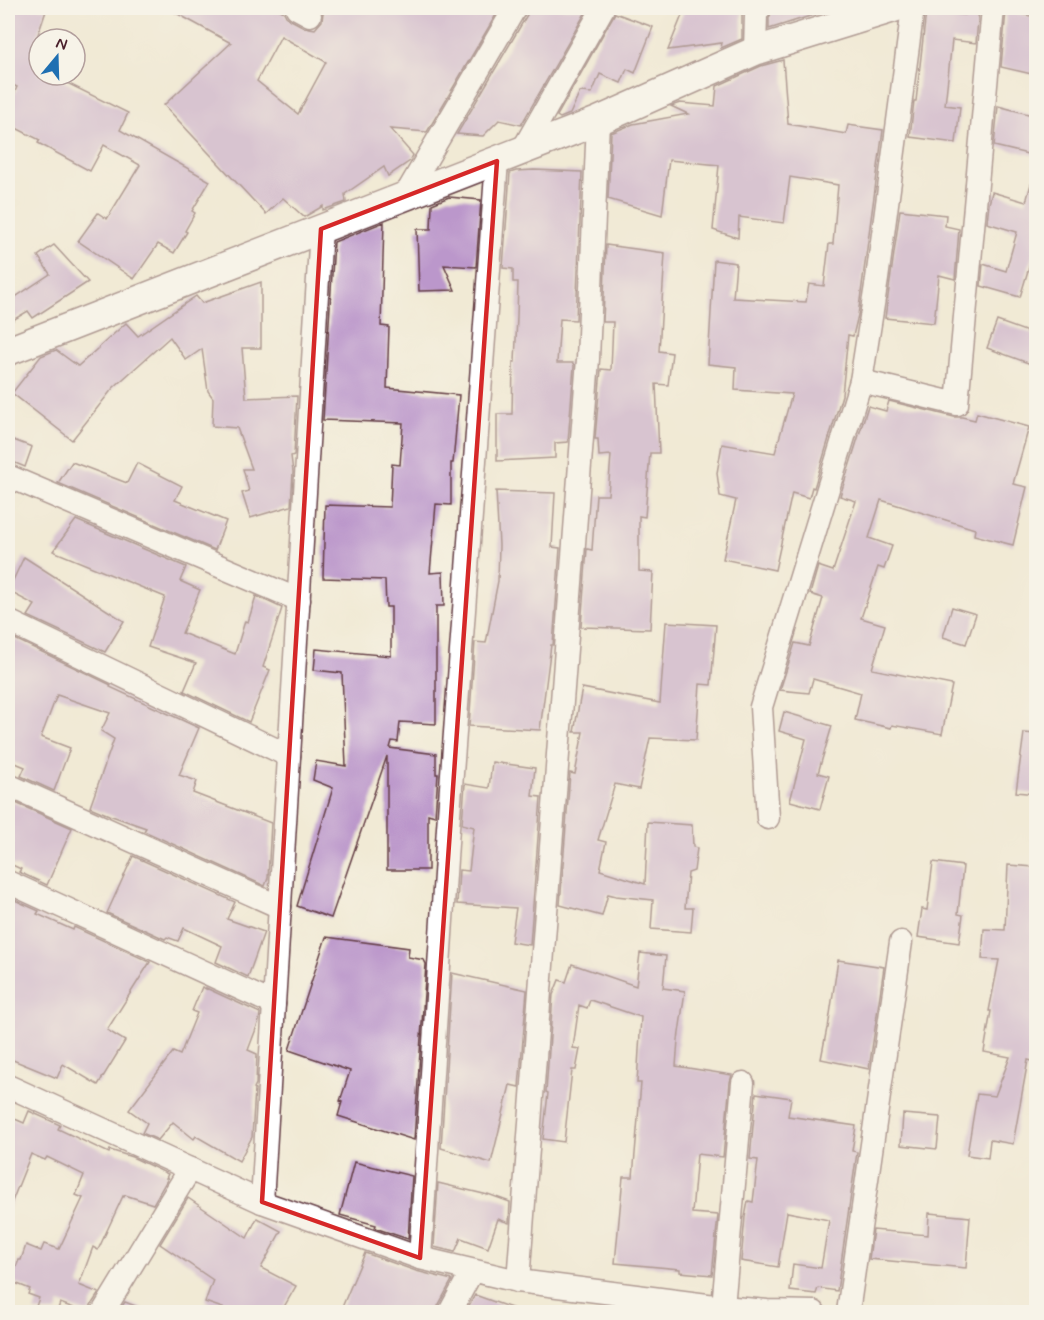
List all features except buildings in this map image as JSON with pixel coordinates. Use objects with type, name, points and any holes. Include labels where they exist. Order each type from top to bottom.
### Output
[{"type":"street","points":[[405,196],[515,8]]},
{"type":"street","points":[[420,1258],[448,828],[510,156],[603,8]]},
{"type":"street","points":[[755,51],[756,14],[760,8]]},
{"type":"street","points":[[8,351],[598,121],[755,51],[894,8]]},
{"type":"street","points":[[768,818],[761,707],[861,381],[913,8]]},
{"type":"street","points":[[861,381],[957,404],[993,8]]},
{"type":"street","points":[[518,1281],[588,358],[598,121]]},
{"type":"street","points":[[262,1202],[321,229]]},
{"type":"street","points":[[8,476],[299,600]]},
{"type":"street","points":[[8,621],[289,756]]},
{"type":"street","points":[[8,785],[280,907]]},
{"type":"street","points":[[8,882],[274,1004]]},
{"type":"street","points":[[848,1312],[901,942]]},
{"type":"street","points":[[723,1307],[743,1083]]},
{"type":"street","points":[[8,1086],[262,1202],[420,1258],[518,1281],[767,1312],[814,1312]]},
{"type":"street","points":[[103,1312],[190,1169]]},
{"type":"street","points":[[450,1312],[472,1271]]},
{"type":"highlighted area","points":[[497,161],[420,1258],[262,1202],[321,229]]}]
